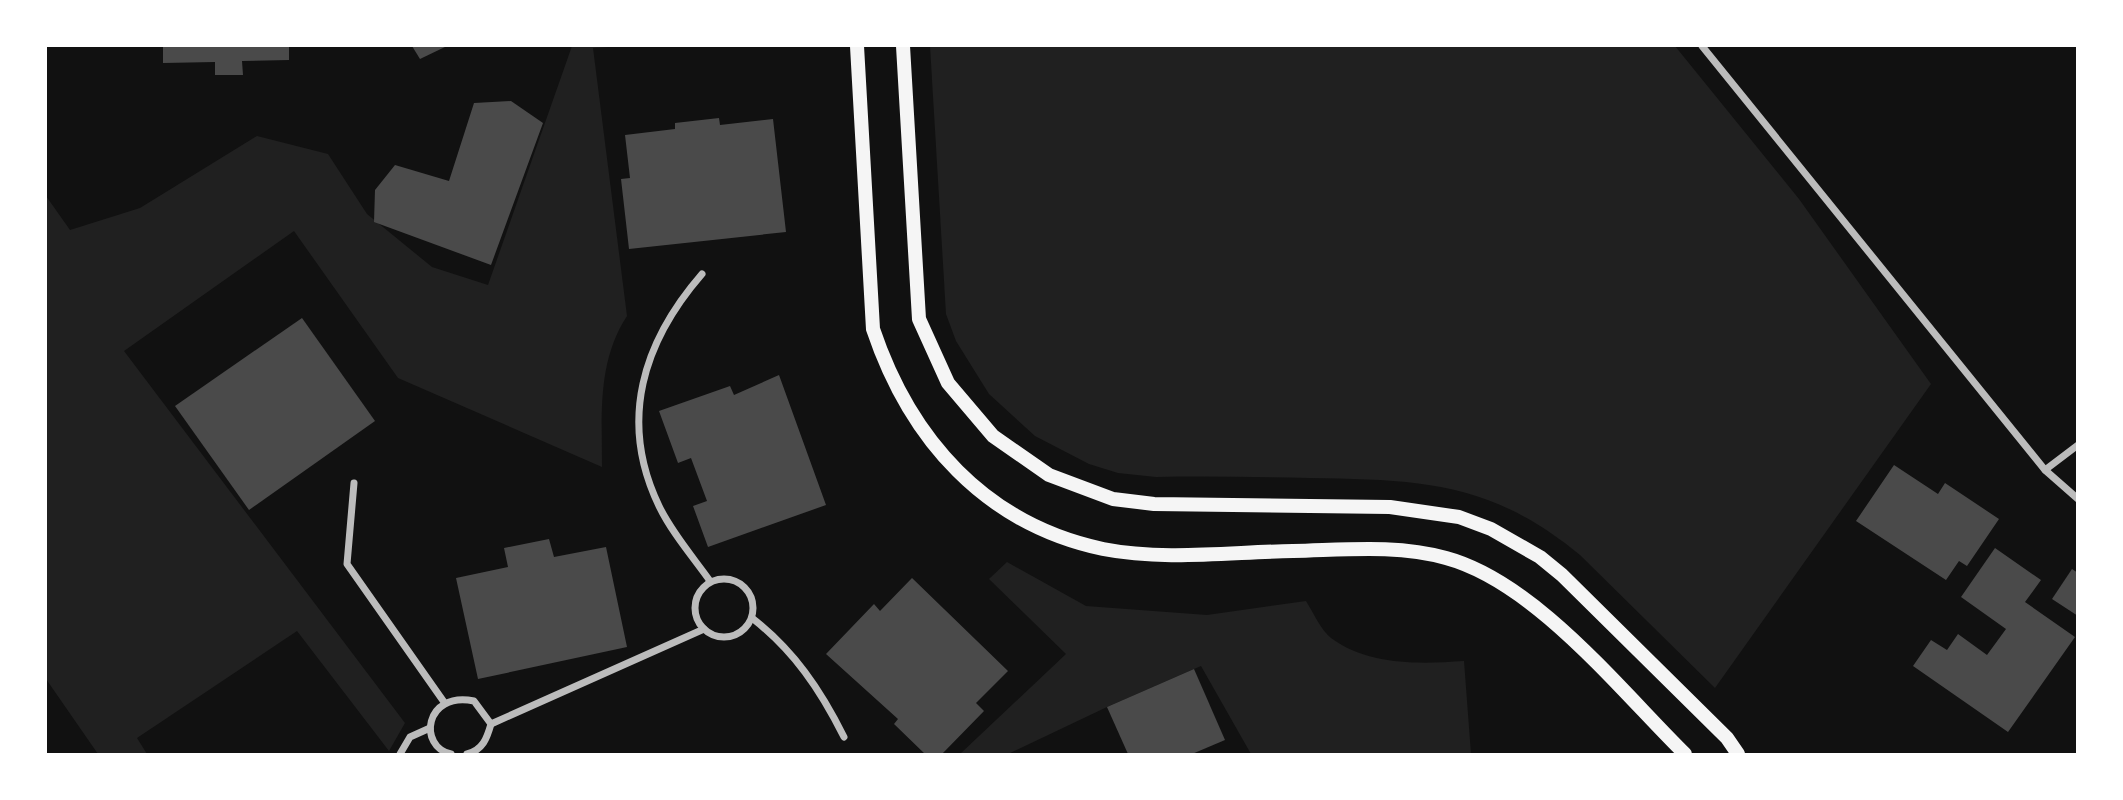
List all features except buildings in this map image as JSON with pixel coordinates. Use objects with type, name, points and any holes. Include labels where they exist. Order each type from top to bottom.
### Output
[{"type":"main road","points":[[857,46],[873,329],[888,372],[907,409],[931,444],[958,473],[991,499],[1025,520],[1063,537],[1103,549],[1152,554],[1387,549],[1447,558],[1474,568],[1515,592],[1563,631],[1685,754]]},
{"type":"main road","points":[[903,46],[919,319],[948,383],[993,436],[1049,475],[1113,499],[1154,504],[1390,507],[1447,515],[1491,529],[1524,547],[1562,575],[1727,738],[1749,754]]},
{"type":"main road","points":[[1727,738],[1738,754]]},
{"type":"street","points":[[1702,46],[2045,470],[2077,499]]},
{"type":"street","points":[[702,274],[667,320],[654,346],[640,398],[638,426],[645,468],[660,509],[710,581]]},
{"type":"street","points":[[2045,470],[2077,445]]},
{"type":"street","points":[[354,483],[347,564],[444,702]]},
{"type":"street","points":[[733,580],[743,586],[753,606],[752,618],[736,634],[725,637],[704,629],[697,620],[695,598],[710,581],[733,580]]},
{"type":"street","points":[[752,618],[792,653],[808,674],[844,737]]},
{"type":"street","points":[[467,754],[476,752],[486,741],[491,724],[704,629]]},
{"type":"street","points":[[446,754],[435,743],[430,729],[433,713],[444,702],[458,698],[474,701],[491,724]]},
{"type":"street","points":[[400,754],[410,737],[430,729]]},
{"type":"shaded area","points":[[572,46],[624,46],[593,48],[627,316],[610,352],[606,370],[602,408],[602,467],[398,378],[294,231],[124,351],[405,723],[389,751],[297,631],[137,738],[147,754],[98,754],[46,679],[46,196],[70,230],[140,208],[257,136],[328,154],[367,214],[432,267],[488,285]]},
{"type":"shaded area","points":[[930,46],[1675,46],[1799,199],[1931,384],[1715,688],[1580,555],[1515,512],[1484,499],[1453,490],[1386,480],[1156,477],[1118,473],[1089,464],[1035,436],[989,394],[956,341],[946,314]]},
{"type":"shaded area","points":[[1007,562],[1086,606],[1207,615],[1306,601],[1327,635],[1362,654],[1395,661],[1464,661],[1471,754],[1251,754],[1201,666],[1008,754],[960,754],[1066,654],[989,579]]}]
